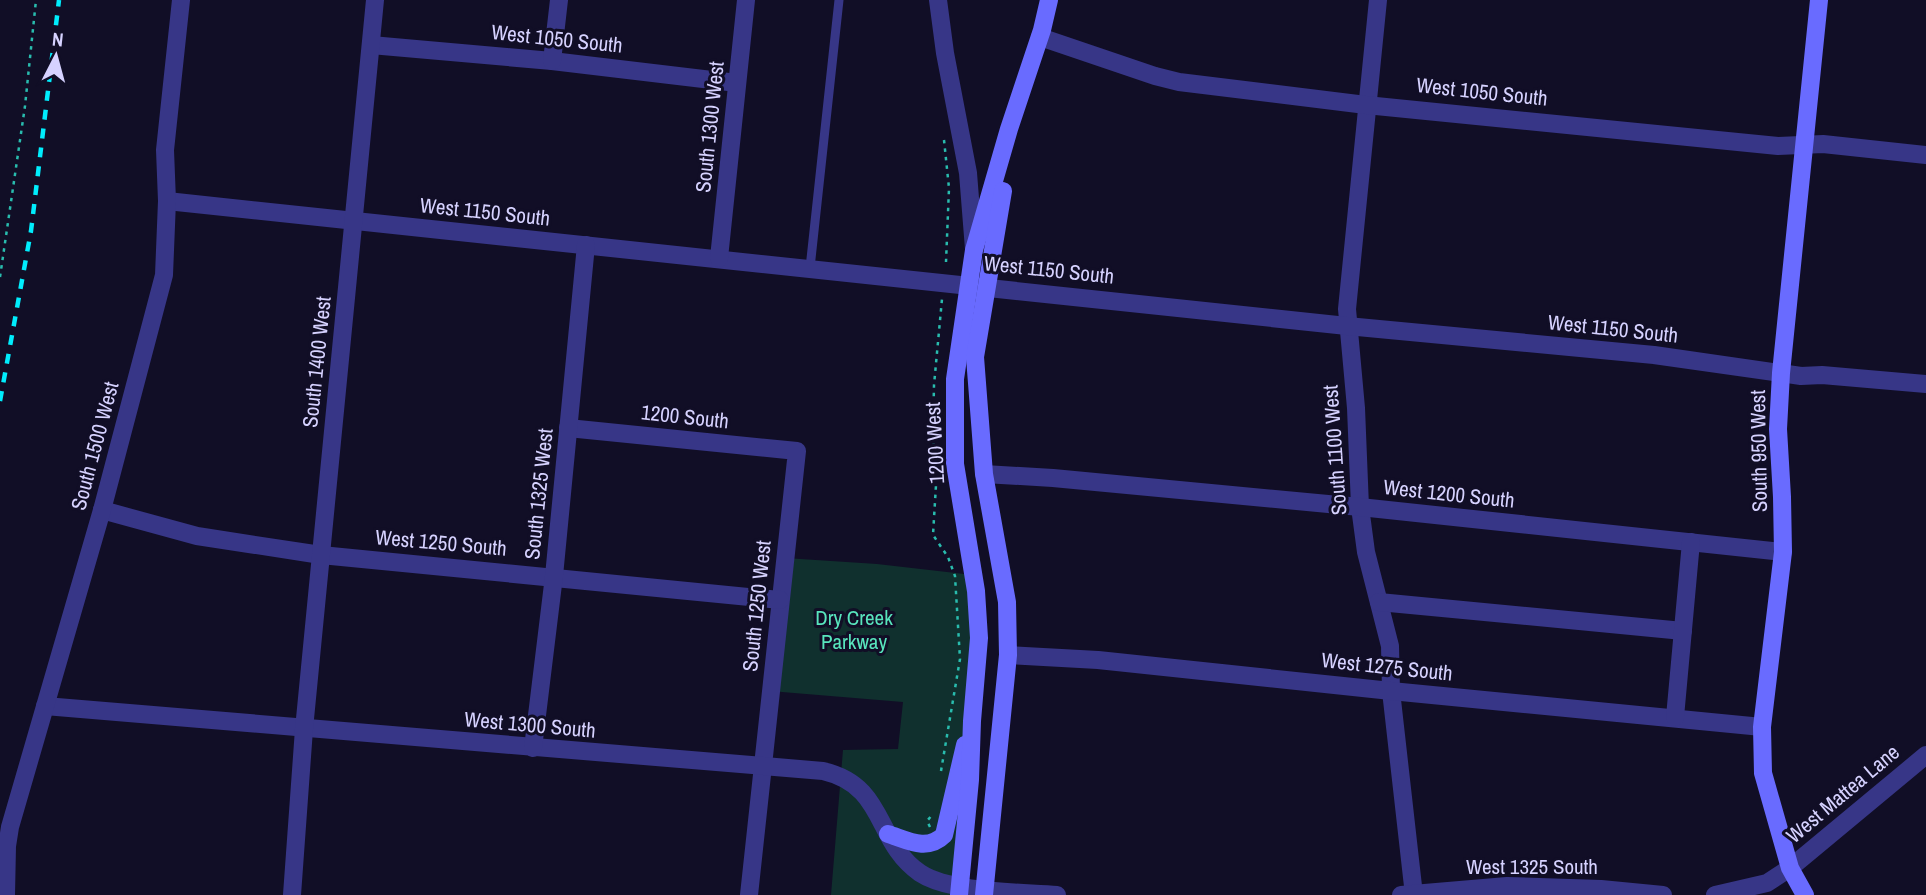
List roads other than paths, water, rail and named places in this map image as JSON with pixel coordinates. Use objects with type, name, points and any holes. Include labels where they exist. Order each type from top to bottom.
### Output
[{"type":"street","name":"South 1500 West","points":[[6,895],[10,827],[102,510],[164,275],[167,201],[165,150],[181,0]]},
{"type":"street","name":"South 1400 West","points":[[292,895],[304,729],[375,0]]},
{"type":"street","points":[[552,61],[559,0]]},
{"type":"street","name":"South 1300 West","points":[[719,258],[746,0]]},
{"type":"street","points":[[938,0],[968,173],[974,250]]},
{"type":"street","name":"1200 West","points":[[984,892],[1009,655],[1007,602],[984,474],[975,358],[1010,156],[1044,38],[1049,0]]},
{"type":"street","name":"1200 West","points":[[960,891],[979,638],[976,591],[955,464],[955,379],[974,250],[1009,129],[1059,0]]},
{"type":"street","name":"South 1100 West","points":[[1378,0],[1347,326],[1356,408],[1360,507],[1366,552],[1390,646],[1391,691],[1410,895]]},
{"type":"street","name":"South 950 West","points":[[1805,895],[1790,868],[1763,773],[1762,727],[1783,552],[1778,429],[1782,373],[1819,0]]},
{"type":"street","name":"West 1050 South","points":[[1044,38],[1179,82],[1366,105],[1778,146],[1823,145],[1926,155]]},
{"type":"street","name":"West 1050 South","points":[[371,45],[552,61],[737,83]]},
{"type":"street","name":"West 1150 South","points":[[167,201],[1347,326],[1654,355],[1782,373],[1926,384]]},
{"type":"street","name":"South 1325 West","points":[[533,748],[554,576],[586,245]]},
{"type":"street","name":"1200 South","points":[[568,428],[797,451]]},
{"type":"street","name":"South 1250 West","points":[[749,895],[797,451]]},
{"type":"street","name":"West 1200 South","points":[[984,474],[1360,507],[1783,552]]},
{"type":"street","name":"West 1250 South","points":[[102,510],[197,536],[321,555],[780,600]]},
{"type":"street","points":[[1675,717],[1691,542]]},
{"type":"street","points":[[1379,602],[1683,631]]},
{"type":"street","name":"West 1275 South","points":[[1009,655],[1098,660],[1762,727]]},
{"type":"street","name":"West 1300 South","points":[[45,706],[823,771],[847,779],[860,789],[871,802],[895,848],[907,863],[923,875],[960,891]]},
{"type":"street","points":[[888,834],[923,845],[944,835],[972,721]]},
{"type":"street","name":"West Mattea Lane","points":[[1790,868],[1926,755]]},
{"type":"street","points":[[1715,895],[1768,883],[1790,868]]},
{"type":"street","name":"West 1325 South","points":[[1410,895],[1507,886],[1601,889],[1664,895]]},
{"type":"street","points":[[960,891],[1057,895]]},
{"type":"lane","points":[[810,268],[839,0]]},
{"type":"railway","points":[[0,401],[31,231],[59,0]]},
{"type":"park label","name":"Dry Creek Parkway","points":[[854,630]]}]
